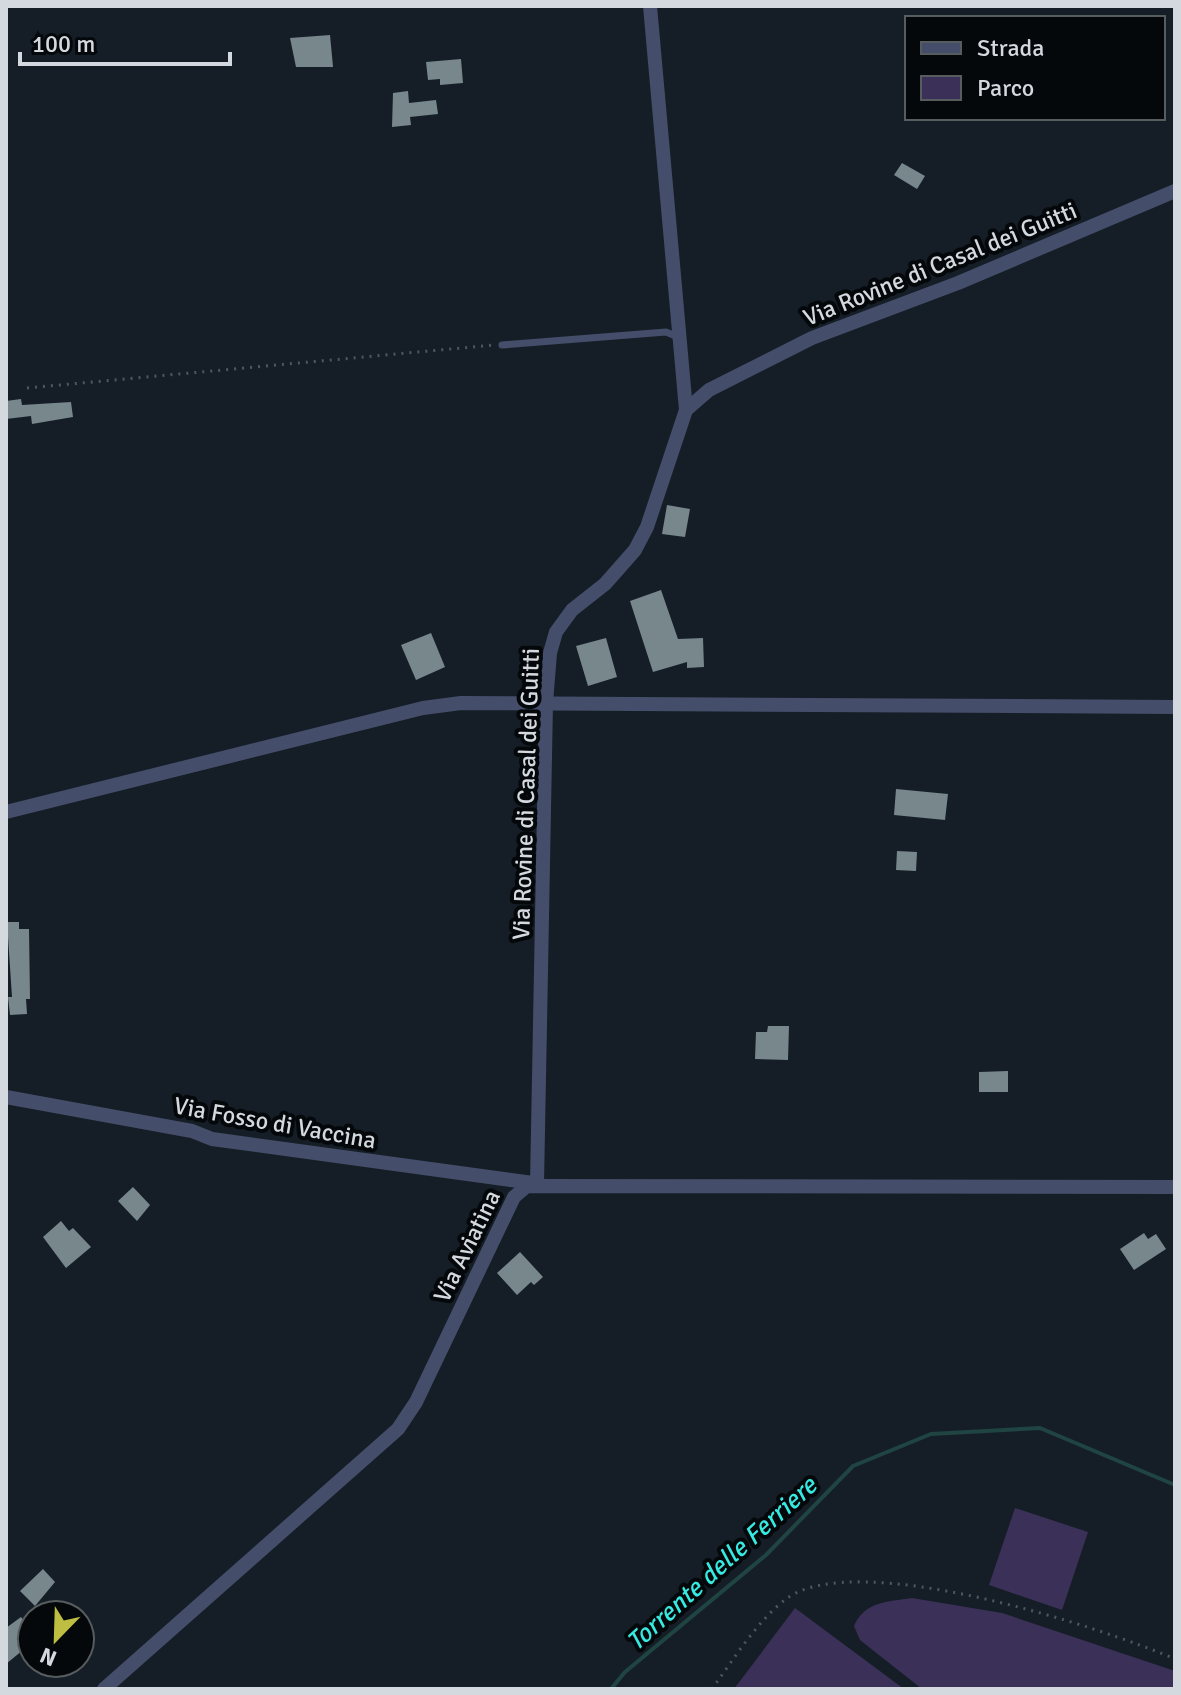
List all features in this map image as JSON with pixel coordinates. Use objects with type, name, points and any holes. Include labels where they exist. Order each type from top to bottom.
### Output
[{"type":"street","points":[[650,6],[686,410]]},
{"type":"street","name":"Via Rovine di Casal dei Guitti","points":[[537,1184],[546,703],[550,653],[556,632],[572,610],[620,570],[642,541],[686,410],[717,385],[812,338],[958,283],[1175,191]]},
{"type":"street","points":[[6,812],[423,708],[470,702],[1175,707]]},
{"type":"street","name":"Via Fosso di Vaccina","points":[[6,1097],[192,1131],[212,1139],[537,1184]]},
{"type":"street","name":"Via Aviatina","points":[[104,1689],[398,1429],[416,1402],[514,1197],[523,1188],[537,1184],[1175,1187]]},
{"type":"lane","points":[[502,345],[666,332],[680,338]]},
{"type":"path","points":[[27,388],[502,345]]},
{"type":"path","points":[[712,1689],[786,1599],[804,1590],[832,1585],[934,1588],[982,1597],[1143,1646],[1175,1659]]},
{"type":"green space","points":[[1015,1508],[1088,1532],[1062,1610],[989,1585]]},
{"type":"green space","points":[[912,1598],[1002,1613],[1175,1671],[1175,1689],[922,1689],[860,1640],[854,1626],[871,1607]]},
{"type":"green space","points":[[795,1608],[904,1689],[734,1689]]},
{"type":"building","points":[[330,35],[333,67],[296,67],[290,38]]},
{"type":"building","points":[[461,59],[463,83],[440,85],[440,79],[428,80],[426,62]]},
{"type":"building","points":[[408,91],[409,103],[436,100],[438,114],[410,117],[411,125],[392,127],[393,93]]},
{"type":"building","points":[[902,163],[925,176],[917,189],[894,175]]},
{"type":"building","points":[[21,399],[22,405],[71,402],[73,417],[32,424],[31,416],[6,419],[6,401]]},
{"type":"building","points":[[667,505],[690,509],[685,537],[662,534]]},
{"type":"building","points":[[661,590],[678,639],[703,638],[704,667],[687,668],[687,662],[653,672],[630,601]]},
{"type":"building","points":[[431,633],[445,667],[416,680],[401,645]]},
{"type":"building","points":[[606,638],[617,677],[588,686],[576,646]]},
{"type":"building","points":[[896,789],[948,794],[945,820],[894,815]]},
{"type":"building","points":[[897,851],[917,852],[916,871],[896,870]]},
{"type":"building","points":[[7,922],[19,922],[19,929],[29,929],[30,999],[26,999],[27,1014],[10,1015],[8,997],[12,997]]},
{"type":"building","points":[[768,1026],[789,1026],[788,1060],[755,1059],[756,1032],[767,1032]]},
{"type":"building","points":[[1008,1071],[1008,1092],[979,1092],[979,1072]]},
{"type":"building","points":[[133,1187],[150,1205],[137,1221],[118,1201]]},
{"type":"building","points":[[61,1221],[69,1231],[73,1228],[91,1247],[66,1268],[43,1237]]},
{"type":"building","points":[[1144,1233],[1148,1239],[1156,1234],[1166,1249],[1134,1270],[1120,1249]]},
{"type":"building","points":[[520,1252],[543,1277],[534,1285],[531,1282],[517,1295],[497,1273]]},
{"type":"building","points":[[43,1569],[55,1582],[41,1599],[28,1599],[20,1591]]},
{"type":"building","points":[[16,1621],[16,1656],[6,1664],[6,1628]]},
{"type":"waterway","name":"Torrente delle Ferriere","points":[[611,1689],[625,1672],[766,1555],[853,1466],[931,1434],[1040,1428],[1175,1485]]}]
